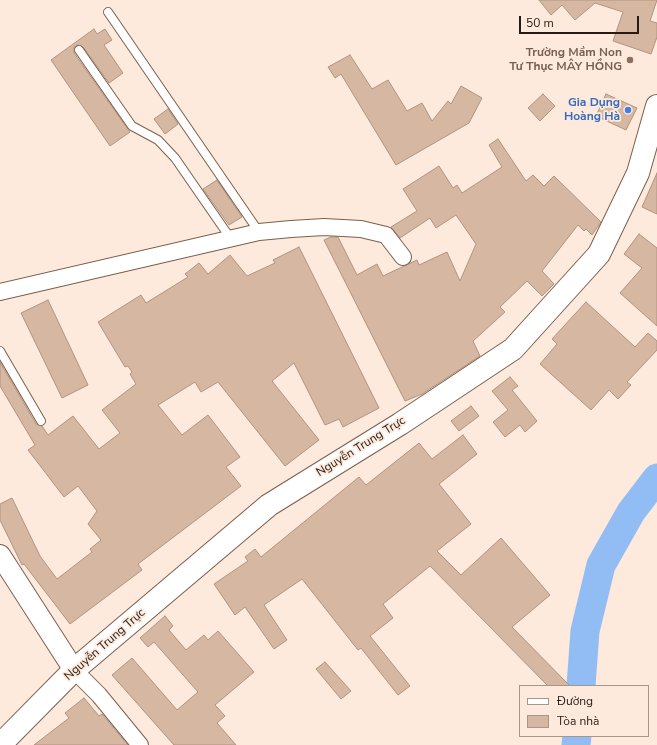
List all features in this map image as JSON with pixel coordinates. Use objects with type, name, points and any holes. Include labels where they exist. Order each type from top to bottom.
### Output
[{"type":"main road","name":"Nguyễn Trung Trực","points":[[0,745],[74,670],[269,505],[400,424],[513,349],[599,254],[638,173],[657,106]]},
{"type":"street","points":[[0,292],[259,232],[324,227],[361,230],[386,235],[403,257]]},
{"type":"street","points":[[0,555],[74,670],[99,695],[140,745]]},
{"type":"lane","points":[[108,12],[259,232]]},
{"type":"lane","points":[[79,50],[132,126],[158,140],[175,158],[231,239]]},
{"type":"lane","points":[[0,351],[41,421]]},
{"type":"building","points":[[539,0],[657,0],[650,21],[657,23],[657,37],[651,54],[613,41],[623,12],[595,3],[575,20],[562,5],[551,15]]},
{"type":"building","points":[[94,29],[97,34],[105,29],[112,40],[104,45],[123,73],[109,83],[83,47],[78,45],[74,47],[74,53],[130,132],[110,146],[51,60]]},
{"type":"building","points":[[350,55],[372,89],[388,80],[407,111],[422,103],[432,121],[448,101],[451,104],[461,86],[482,98],[469,123],[396,165],[341,74],[335,78],[328,67]]},
{"type":"building","points":[[543,94],[555,106],[540,121],[528,108]]},
{"type":"building","points":[[606,94],[637,108],[626,130],[596,116]]},
{"type":"building","points":[[168,109],[178,124],[165,134],[154,119]]},
{"type":"building","points":[[498,139],[526,181],[533,175],[544,186],[554,176],[601,222],[592,235],[586,229],[584,231],[578,225],[542,271],[554,284],[542,296],[527,281],[500,307],[505,312],[473,341],[480,356],[422,394],[405,401],[324,240],[331,237],[338,237],[357,275],[377,264],[383,276],[417,260],[419,265],[447,252],[460,281],[476,244],[456,215],[436,228],[430,218],[400,238],[391,227],[417,211],[403,189],[439,166],[453,188],[457,185],[462,193],[502,167],[489,145]]},
{"type":"building","points":[[657,173],[657,214],[642,207]]},
{"type":"building","points":[[217,180],[242,217],[229,225],[203,189]]},
{"type":"building","points":[[639,234],[657,248],[657,326],[620,293],[642,268],[624,254]]},
{"type":"building","points":[[299,247],[379,408],[343,427],[339,419],[325,425],[294,363],[272,381],[319,440],[285,466],[218,382],[201,392],[195,382],[158,405],[182,435],[208,415],[240,457],[226,467],[241,486],[138,564],[142,570],[70,624],[24,564],[22,565],[0,520],[0,504],[12,498],[40,556],[57,579],[92,552],[90,549],[101,540],[88,524],[97,511],[78,486],[64,497],[28,450],[35,445],[0,386],[0,362],[36,424],[42,426],[48,435],[73,416],[99,449],[120,433],[102,410],[136,384],[130,374],[132,372],[128,366],[125,367],[98,322],[141,295],[146,303],[188,277],[185,274],[199,263],[208,274],[230,255],[247,276],[275,263],[273,260]]},
{"type":"building","points":[[48,300],[88,385],[62,398],[21,313]]},
{"type":"building","points":[[586,302],[635,347],[648,333],[657,341],[657,350],[627,382],[631,385],[618,399],[609,390],[591,410],[540,364],[557,344],[552,339]]},
{"type":"building","points":[[510,377],[518,386],[512,390],[537,421],[525,432],[520,425],[505,437],[493,422],[508,410],[492,391]]},
{"type":"building","points":[[471,406],[479,416],[459,431],[451,421]]},
{"type":"building","points":[[463,435],[477,454],[439,484],[471,524],[437,551],[461,575],[501,538],[550,595],[512,627],[569,685],[547,685],[430,566],[383,604],[393,618],[370,636],[410,686],[398,695],[361,648],[358,650],[302,579],[264,605],[287,640],[274,649],[245,607],[235,615],[214,584],[248,561],[245,557],[255,549],[261,557],[359,477],[366,485],[419,443],[432,459]]},
{"type":"building","points":[[165,616],[173,626],[169,630],[186,650],[204,635],[208,640],[218,631],[254,672],[215,705],[225,716],[217,723],[236,745],[174,745],[112,675],[132,658],[177,710],[198,692],[154,642],[148,647],[140,638]]},
{"type":"building","points":[[325,662],[351,691],[341,699],[316,669]]},
{"type":"building","points":[[84,698],[99,716],[102,714],[128,745],[34,745],[69,718],[65,713]]},
{"type":"waterway","points":[[581,685],[585,631],[601,565],[631,512],[657,478]]},
{"type":"waterway","points":[[576,745],[577,737]]},
{"type":"place","name":"Trường Mầm Non Tư Thục MÂY HỒNG","points":[[630,60]]},
{"type":"place","name":"Gia Dụng Hoàng Hà","points":[[628,110]]}]
